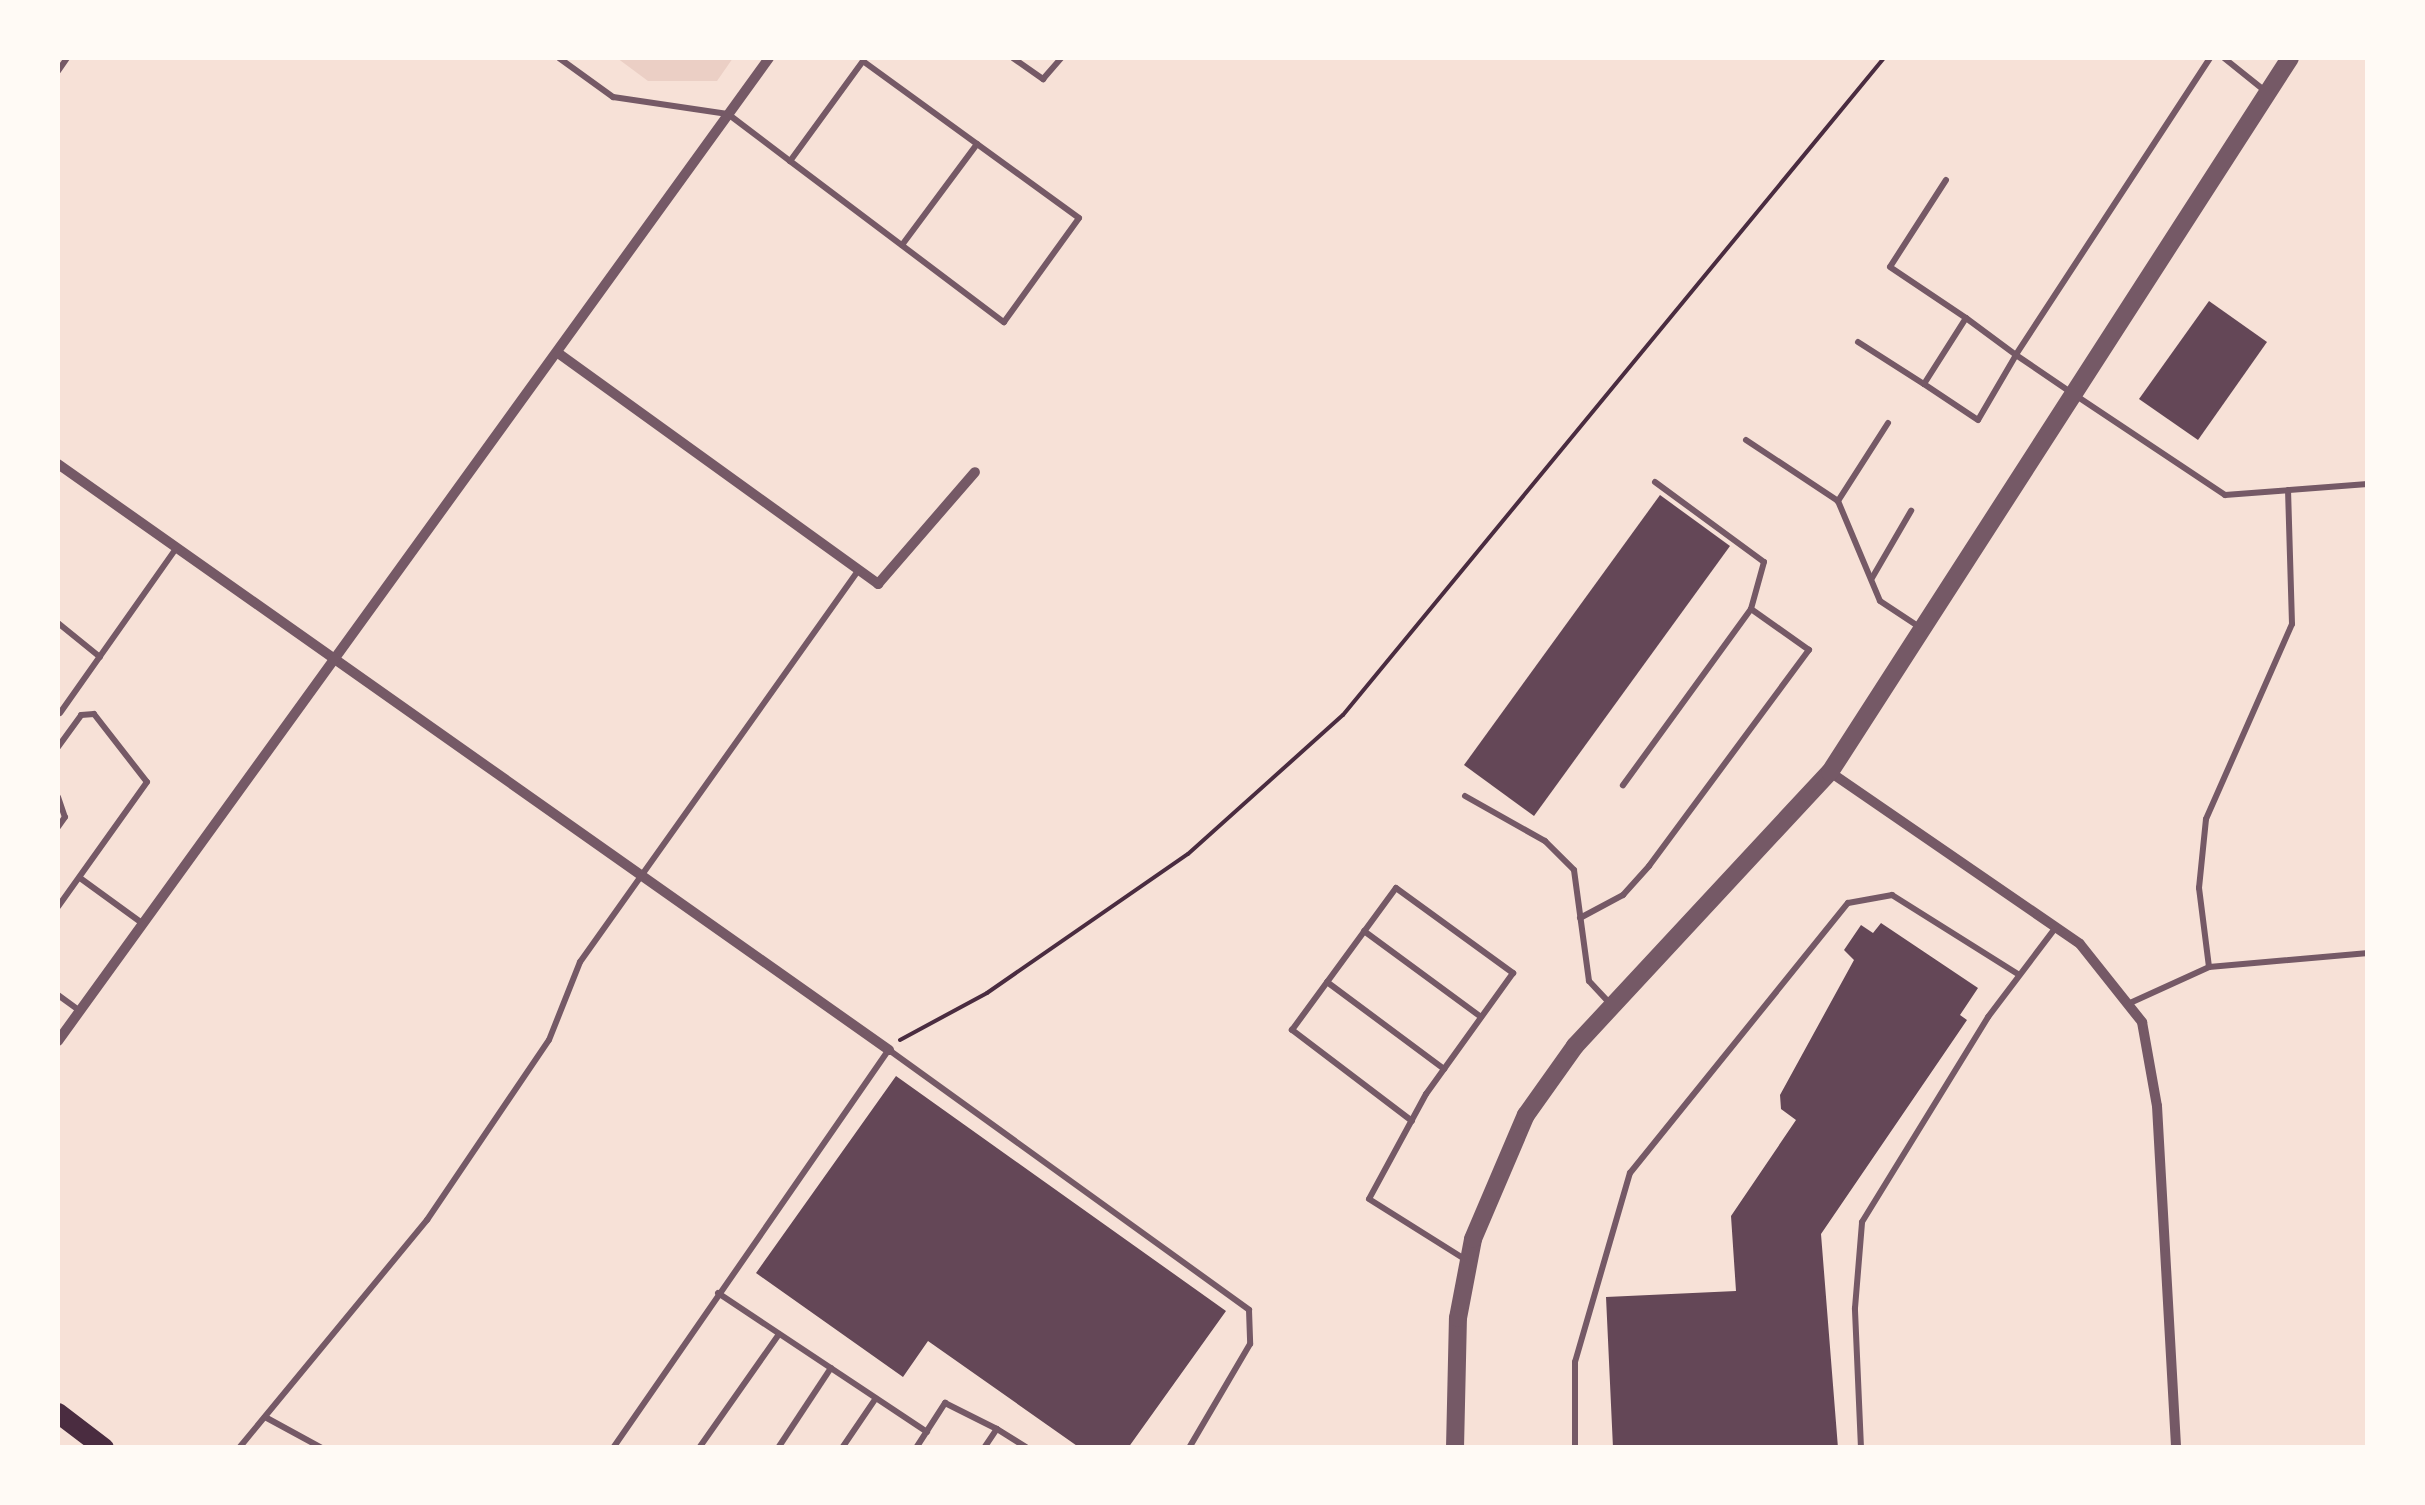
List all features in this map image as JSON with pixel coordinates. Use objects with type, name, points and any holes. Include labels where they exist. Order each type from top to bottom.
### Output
[{"type":"main road","points":[[58,1413],[104,1448]]},
{"type":"street","points":[[58,1041],[769,58]]},
{"type":"street","points":[[1454,1448],[1469,1261],[1526,1115],[1612,1007],[1830,772],[2290,58]]},
{"type":"street","points":[[558,354],[878,584],[975,472]]},
{"type":"street","points":[[58,464],[332,665],[889,1050]]},
{"type":"street","points":[[1830,772],[2057,926],[2130,1003],[2149,1042],[2157,1106],[2176,1448]]},
{"type":"lane","points":[[58,71],[68,58]]},
{"type":"lane","points":[[559,58],[613,97],[728,114],[790,161],[1004,322],[1079,218],[864,62],[790,161]]},
{"type":"lane","points":[[1013,58],[1043,79],[1061,58]]},
{"type":"lane","points":[[1858,342],[1978,420],[2016,354],[2210,58]]},
{"type":"lane","points":[[2224,58],[2266,92]]},
{"type":"lane","points":[[902,245],[977,144]]},
{"type":"lane","points":[[1946,180],[1890,267],[2225,495],[2368,484]]},
{"type":"lane","points":[[1924,384],[1966,318]]},
{"type":"lane","points":[[1838,500],[1888,423]]},
{"type":"lane","points":[[1746,440],[1838,500],[1880,602],[1922,629]]},
{"type":"lane","points":[[1622,785],[1751,609],[1764,562],[1655,482]]},
{"type":"lane","points":[[2209,967],[2200,888],[2206,819],[2292,624],[2288,490]]},
{"type":"lane","points":[[1871,580],[1912,511]]},
{"type":"lane","points":[[74,724],[59,712],[175,550]]},
{"type":"lane","points":[[240,1448],[427,1220],[549,1040],[580,962],[859,570]]},
{"type":"lane","points":[[1580,918],[1623,896],[1809,650],[1751,609]]},
{"type":"lane","points":[[58,623],[100,657]]},
{"type":"lane","points":[[58,747],[74,724],[94,714],[147,782],[58,907]]},
{"type":"lane","points":[[1466,796],[1562,853],[1580,918],[1589,981],[1612,1007]]},
{"type":"lane","points":[[58,797],[64,817],[58,827]]},
{"type":"lane","points":[[80,878],[143,924]]},
{"type":"lane","points":[[1412,1121],[1292,1030],[1396,888],[1513,973],[1444,1069],[1370,1200],[1469,1261]]},
{"type":"lane","points":[[1575,1448],[1575,1362],[1630,1173],[1848,903],[1892,895],[2018,974]]},
{"type":"lane","points":[[1862,1448],[1855,1308],[1862,1222],[2018,974],[2057,926]]},
{"type":"lane","points":[[1364,931],[1481,1017]]},
{"type":"lane","points":[[2130,1003],[2209,967],[2368,953]]},
{"type":"lane","points":[[1327,982],[1444,1069]]},
{"type":"lane","points":[[58,995],[80,1011]]},
{"type":"lane","points":[[612,1448],[889,1050],[1249,1310],[1250,1344],[1189,1448]]},
{"type":"lane","points":[[718,1294],[926,1432]]},
{"type":"lane","points":[[700,1448],[779,1334]]},
{"type":"lane","points":[[778,1448],[831,1368]]},
{"type":"lane","points":[[842,1448],[876,1398]]},
{"type":"lane","points":[[916,1448],[945,1403],[1027,1448]]},
{"type":"lane","points":[[264,1417],[292,1437],[322,1448]]},
{"type":"lane","points":[[984,1448],[996,1428]]},
{"type":"path","points":[[889,1050],[1188,854],[1342,716],[1884,58]]},
{"type":"shaded area","points":[[617,58],[733,58],[717,81],[648,81]]},
{"type":"building","points":[[2209,301],[2267,342],[2198,440],[2139,399]]},
{"type":"building","points":[[1660,495],[1730,546],[1534,816],[1464,765]]},
{"type":"building","points":[[1881,923],[1978,988],[1960,1015],[1967,1020],[1821,1234],[1838,1448],[1613,1448],[1606,1297],[1736,1291],[1731,1216],[1796,1120],[1781,1109],[1780,1095],[1854,960],[1844,950],[1861,925],[1873,933]]},
{"type":"building","points":[[896,1076],[1226,1311],[1128,1448],[1080,1448],[928,1341],[903,1377],[756,1273]]}]
